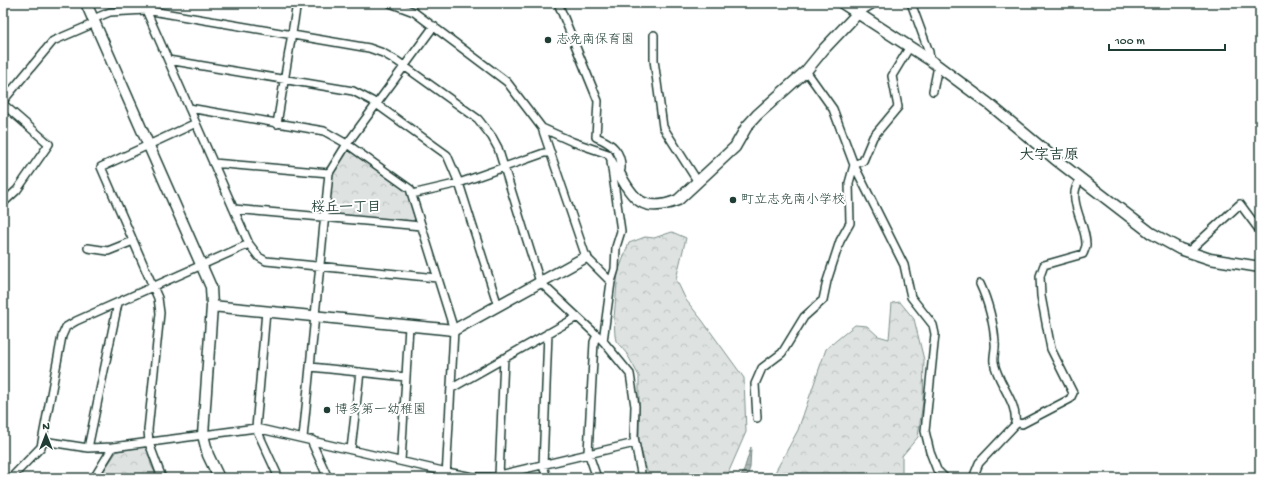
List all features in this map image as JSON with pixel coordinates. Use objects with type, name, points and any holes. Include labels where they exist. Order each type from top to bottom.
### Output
[{"type":"street","points":[[86,3],[147,145],[211,287],[212,306],[203,435],[208,456],[219,478]]},
{"type":"street","points":[[277,124],[297,3]]},
{"type":"street","points":[[390,3],[414,12],[507,82],[542,128],[586,257],[611,282]]},
{"type":"street","points":[[558,3],[598,101],[596,137],[609,142],[615,147],[622,162],[621,169],[618,171]]},
{"type":"street","points":[[842,3],[934,63],[989,104],[1081,179],[1151,233],[1188,252],[1210,259],[1260,267]]},
{"type":"street","points":[[542,128],[573,142],[608,154],[628,192],[643,204],[653,206],[666,205],[678,200],[735,147],[747,126],[757,115],[806,72],[824,48],[858,13],[875,3]]},
{"type":"street","points":[[911,3],[934,63],[934,91]]},
{"type":"street","points":[[146,10],[249,244],[259,257],[266,261],[437,278]]},
{"type":"street","points":[[3,203],[17,190],[49,144],[3,102],[53,41],[110,12],[146,10],[369,48],[384,53],[404,65],[478,119],[492,136],[505,166],[540,282],[603,341],[630,374],[635,406],[635,443],[642,478]]},
{"type":"street","points":[[303,438],[329,173],[347,144],[434,26]]},
{"type":"street","points":[[654,35],[654,60],[663,126],[698,182]]},
{"type":"street","points":[[854,165],[863,161],[873,137],[898,107],[892,76],[909,48]]},
{"type":"street","points":[[168,60],[353,92],[377,104],[447,155],[459,183],[498,306]]},
{"type":"street","points":[[806,72],[833,109],[854,165],[904,265],[912,297],[933,325],[935,334],[925,431],[930,452],[937,470],[945,478]]},
{"type":"street","points":[[189,108],[324,131],[347,144],[410,189],[454,330],[447,475]]},
{"type":"street","points":[[162,478],[149,443],[160,313],[154,287],[102,167],[196,123]]},
{"type":"street","points":[[412,194],[459,183],[544,153],[551,153]]},
{"type":"street","points":[[603,341],[611,282],[615,269],[616,247],[621,230],[610,159]]},
{"type":"street","points":[[213,163],[329,173]]},
{"type":"street","points":[[757,418],[755,384],[762,368],[782,353],[804,317],[823,300],[827,281],[840,241],[850,223],[848,195],[854,165]]},
{"type":"street","points":[[1015,422],[1022,424],[1070,399],[1074,392],[1051,349],[1041,296],[1040,276],[1044,265],[1083,254],[1086,245],[1075,199],[1076,185],[1081,179]]},
{"type":"street","points":[[1188,252],[1240,204],[1260,231]]},
{"type":"street","points":[[234,209],[421,226]]},
{"type":"street","points":[[88,248],[108,251],[133,241]]},
{"type":"street","points":[[14,478],[35,455],[43,441],[62,336],[66,328],[249,244]]},
{"type":"street","points":[[212,306],[454,330],[586,257]]},
{"type":"street","points":[[972,478],[979,463],[1015,425],[1013,408],[993,361],[995,344],[990,313],[980,284]]},
{"type":"street","points":[[88,448],[118,303]]},
{"type":"street","points":[[266,311],[256,428],[279,478]]},
{"type":"street","points":[[452,388],[577,317]]},
{"type":"street","points":[[401,461],[409,326]]},
{"type":"street","points":[[547,478],[543,466],[548,333]]},
{"type":"street","points":[[597,335],[594,342],[589,455],[597,478]]},
{"type":"street","points":[[499,476],[504,358]]},
{"type":"street","points":[[311,367],[406,377]]},
{"type":"street","points":[[350,449],[360,372]]},
{"type":"street","points":[[43,441],[88,448],[113,447],[256,428],[401,461],[447,475],[473,477],[499,476],[635,443]]},
{"type":"street","points":[[312,440],[328,478]]},
{"type":"street","points":[[94,478],[113,447]]},
{"type":"green space","points":[[348,149],[407,192],[415,217],[413,223],[330,213],[328,210],[331,174]]},
{"type":"green space","points":[[672,232],[686,238],[676,279],[686,300],[744,378],[746,432],[726,478],[649,478],[639,442],[639,376],[627,354],[616,341],[614,318],[618,272],[629,243],[645,237],[654,238]]},
{"type":"green space","points":[[900,302],[914,319],[924,360],[923,401],[918,437],[902,456],[902,478],[772,478],[798,430],[826,349],[855,325],[867,326],[878,336],[889,339],[892,303]]},
{"type":"green space","points":[[147,446],[151,465],[158,478],[99,478],[117,451]]},
{"type":"water","points":[[751,447],[750,468],[746,478],[738,478],[743,473]]},
{"type":"place","name":"志免南保育園","points":[[548,40]]},
{"type":"place","name":"町立志免南小学校","points":[[733,200]]},
{"type":"place","name":"博多第一幼稚園","points":[[327,410]]},
{"type":"district","name":"大字吉原","points":[[1049,156]]},
{"type":"district","name":"桜丘一丁目","points":[[346,208]]}]
